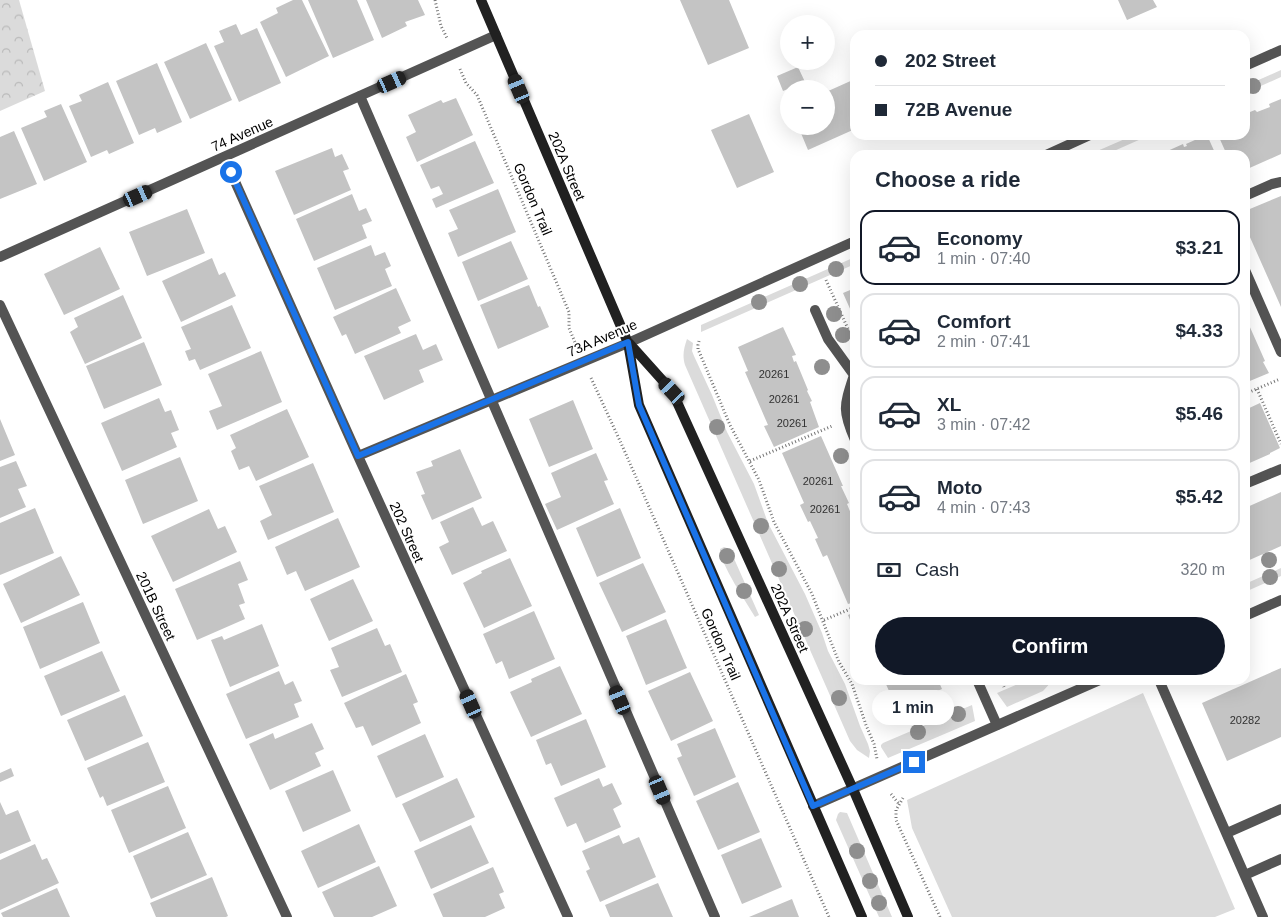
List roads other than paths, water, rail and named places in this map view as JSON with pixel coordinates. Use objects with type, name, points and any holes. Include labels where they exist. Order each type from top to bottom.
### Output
[{"type":"main road","name":"202A Street","points":[[481,0],[628,342],[639,405],[862,917]]},
{"type":"main road","name":"202A Street","points":[[628,342],[672,391],[853,789],[908,917]]},
{"type":"street","name":"74 Avenue","points":[[0,257],[496,34]]},
{"type":"street","points":[[1250,64],[1281,50]]},
{"type":"street","points":[[360,96],[715,917]]},
{"type":"street","points":[[1057,150],[1079,140]]},
{"type":"street","name":"202 Street","points":[[224,157],[568,917]]},
{"type":"street","points":[[1250,194],[1281,182]]},
{"type":"street","name":"73A Avenue","points":[[358,456],[628,342],[850,243]]},
{"type":"street","points":[[1250,281],[1281,352]]},
{"type":"street","name":"201B Street","points":[[0,306],[288,917]]},
{"type":"street","points":[[815,310],[828,339],[850,368]]},
{"type":"street","points":[[850,389],[845,409],[846,420],[850,429]]},
{"type":"street","points":[[1250,482],[1281,469]]},
{"type":"street","points":[[1250,614],[1281,600]]},
{"type":"street","points":[[979,685],[997,726]]},
{"type":"street","points":[[813,806],[1089,685]]},
{"type":"street","points":[[1161,685],[1263,917]]},
{"type":"street","points":[[1227,833],[1281,809]]},
{"type":"street","points":[[1245,875],[1281,859]]}]
